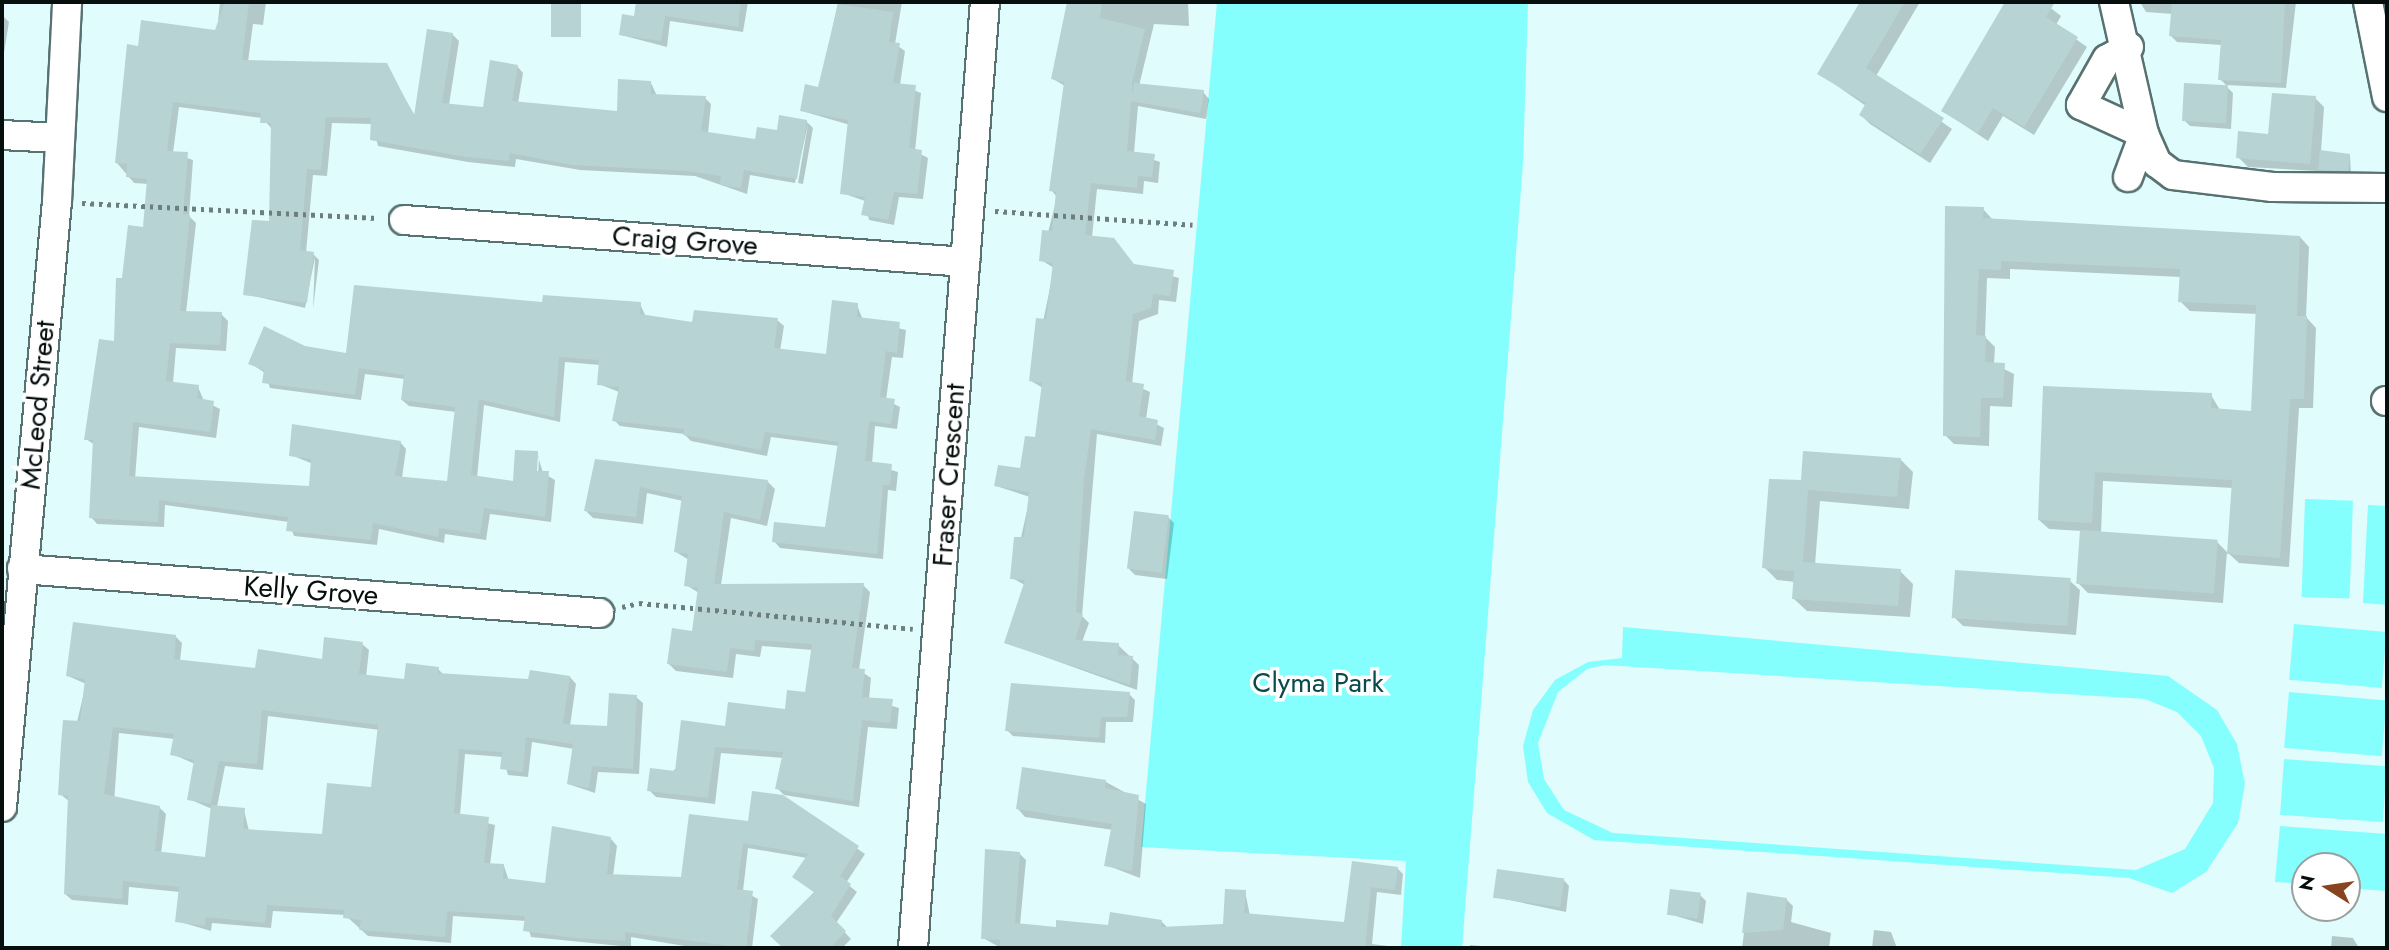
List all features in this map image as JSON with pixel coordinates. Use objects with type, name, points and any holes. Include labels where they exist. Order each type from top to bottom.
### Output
[{"type":"street","name":"McLeod Street","points":[[2,807],[57,202],[66,2]]},
{"type":"street","name":"Fraser Crescent","points":[[913,948],[985,2]]},
{"type":"street","points":[[2114,2],[2129,47],[2144,134],[2157,163],[2191,181],[2387,188]]},
{"type":"street","points":[[2368,2],[2387,97]]},
{"type":"street","points":[[2129,47],[2107,59],[2081,105],[2144,134]]},
{"type":"street","points":[[2128,177],[2144,134]]},
{"type":"street","points":[[2,135],[60,138]]},
{"type":"street","name":"Craig Grove","points":[[404,220],[965,262]]},
{"type":"street","name":"Kelly Grove","points":[[22,569],[599,613]]},
{"type":"path","points":[[57,202],[404,220]]},
{"type":"path","points":[[970,209],[1194,225]]},
{"type":"path","points":[[599,613],[639,603],[938,631]]},
{"type":"green space","name":"Clyma Park","points":[[1217,2],[1528,2],[1523,163],[1462,948],[1401,948],[1406,861],[1141,847]]},
{"type":"green space","points":[[2305,499],[2353,501],[2350,599],[2302,597]]},
{"type":"green space","points":[[2368,505],[2387,506],[2387,605],[2363,603]]},
{"type":"green space","points":[[2294,624],[2387,632],[2382,688],[2289,680]]},
{"type":"green space","points":[[1623,627],[2168,676],[2217,710],[2237,744],[2245,784],[2238,823],[2206,872],[2172,893],[2129,878],[1594,840],[1547,813],[1528,782],[1523,746],[1533,710],[1555,680],[1588,662],[1622,658]],"holes":[[[1605,665],[2145,699],[2177,712],[2201,736],[2214,768],[2213,803],[2185,849],[2136,870],[1613,833],[1564,810],[1544,779],[1538,743],[1558,692],[1587,669]]]},
{"type":"green space","points":[[2289,692],[2387,701],[2382,756],[2284,748]]},
{"type":"green space","points":[[2284,759],[2387,766],[2383,822],[2280,815]]},
{"type":"green space","points":[[2280,826],[2387,834],[2387,891],[2361,889],[2361,852],[2291,852],[2291,883],[2275,882]]},
{"type":"building","points":[[225,2],[249,2],[242,60],[387,63],[414,116],[427,29],[453,33],[442,103],[483,107],[490,60],[518,65],[512,101],[617,111],[618,79],[651,81],[651,94],[706,96],[701,131],[755,139],[757,127],[777,130],[779,115],[807,120],[797,179],[744,170],[741,188],[720,185],[721,176],[687,171],[572,165],[510,153],[509,161],[460,156],[370,140],[371,118],[326,117],[321,170],[307,169],[300,250],[314,252],[307,303],[243,295],[252,220],[269,221],[271,123],[260,123],[261,113],[173,102],[167,151],[188,152],[183,214],[190,215],[180,311],[222,312],[220,345],[170,343],[166,381],[199,385],[197,398],[214,401],[210,432],[133,422],[129,476],[309,486],[311,459],[289,456],[292,424],[401,441],[395,476],[447,481],[455,407],[401,400],[404,375],[359,368],[355,395],[262,383],[264,370],[248,364],[264,326],[305,346],[346,353],[354,285],[542,302],[543,295],[641,302],[640,314],[692,322],[694,310],[778,318],[774,348],[826,354],[832,300],[858,303],[857,317],[900,322],[897,353],[886,351],[880,397],[895,399],[891,424],[869,421],[865,461],[892,464],[890,485],[883,485],[877,554],[772,542],[774,522],[825,527],[838,442],[765,432],[761,450],[683,435],[684,429],[612,421],[619,387],[597,385],[599,360],[559,357],[554,417],[479,399],[471,475],[513,481],[515,450],[538,451],[537,471],[549,471],[545,517],[484,508],[480,534],[439,528],[438,537],[373,523],[371,540],[286,531],[288,517],[159,500],[158,522],[89,518],[93,440],[84,440],[99,339],[114,341],[116,278],[122,278],[128,225],[143,227],[147,179],[126,177],[127,164],[115,163],[127,44],[138,46],[141,20],[215,30]]},
{"type":"building","points":[[551,2],[581,2],[581,37],[551,37]]},
{"type":"building","points":[[636,2],[741,2],[738,27],[665,16],[661,41],[619,35],[622,14],[634,16]]},
{"type":"building","points":[[1067,2],[1102,2],[1100,18],[1145,29],[1132,83],[1132,95],[1134,83],[1204,90],[1200,113],[1131,101],[1127,151],[1155,154],[1152,177],[1138,176],[1137,188],[1091,183],[1085,235],[1114,238],[1134,264],[1174,270],[1170,296],[1153,294],[1151,308],[1133,314],[1126,381],[1144,384],[1139,416],[1158,420],[1155,440],[1091,429],[1084,478],[1076,612],[1083,614],[1075,640],[1119,643],[1118,655],[1133,656],[1130,685],[1004,643],[1025,580],[1010,579],[1014,537],[1024,537],[1029,492],[994,486],[998,465],[1020,468],[1025,436],[1035,437],[1042,383],[1029,381],[1036,318],[1046,319],[1053,263],[1039,261],[1042,230],[1052,231],[1056,192],[1049,191],[1064,82],[1051,79]]},
{"type":"building","points":[[1860,2],[1905,2],[1866,68],[1944,118],[1920,154],[1859,115],[1866,103],[1817,74]]},
{"type":"building","points":[[2005,2],[2055,2],[2046,17],[2078,37],[2024,127],[1993,108],[1978,133],[1941,111]]},
{"type":"building","points":[[2172,2],[2285,2],[2281,83],[2218,80],[2221,40],[2169,36]]},
{"type":"building","points":[[838,4],[893,12],[889,42],[900,43],[893,83],[916,85],[909,148],[922,150],[917,194],[894,192],[888,220],[861,215],[865,197],[840,194],[848,120],[800,111],[805,84],[818,87]]},
{"type":"building","points":[[2184,83],[2228,85],[2226,123],[2182,121]]},
{"type":"building","points":[[2272,93],[2316,96],[2310,164],[2236,158],[2238,131],[2268,134]]},
{"type":"building","points":[[2320,150],[2350,154],[2348,171],[2318,170]]},
{"type":"building","points":[[1945,206],[1984,207],[1983,218],[2300,236],[2297,316],[2307,316],[2304,399],[2290,399],[2280,558],[2227,554],[2232,480],[2095,472],[2092,523],[2038,520],[2043,386],[2212,393],[2211,408],[2251,411],[2256,305],[2178,302],[2180,269],[2001,261],[2001,270],[1979,269],[1976,335],[1986,336],[1985,362],[2005,363],[2003,398],[1981,398],[1980,437],[1943,436]]},
{"type":"building","points":[[1803,451],[1901,458],[1897,497],[1808,490],[1803,562],[1901,569],[1898,606],[1792,599],[1794,571],[1762,568],[1769,479],[1801,480]]},
{"type":"building","points":[[595,459],[768,480],[760,520],[724,512],[714,584],[864,583],[852,668],[865,669],[862,697],[893,699],[890,723],[862,720],[853,801],[775,789],[783,752],[715,747],[708,798],[647,791],[650,768],[675,771],[681,720],[725,726],[728,702],[785,709],[787,690],[805,692],[812,644],[755,640],[754,651],[730,648],[727,672],[667,664],[672,628],[692,631],[698,588],[684,586],[688,554],[674,552],[682,496],[640,487],[636,517],[584,511]]},
{"type":"building","points":[[1134,511],[1169,515],[1162,573],[1127,569]]},
{"type":"building","points":[[2080,530],[2218,540],[2214,593],[2076,584]]},
{"type":"building","points":[[1955,570],[2071,578],[2067,626],[1952,618]]},
{"type":"building","points":[[73,622],[176,635],[174,659],[255,668],[258,649],[322,659],[324,637],[363,642],[359,674],[404,679],[406,663],[439,667],[438,673],[528,679],[530,670],[570,676],[563,724],[607,726],[609,693],[637,695],[633,769],[592,766],[589,788],[567,784],[573,744],[526,737],[523,772],[500,769],[502,752],[459,749],[454,813],[489,817],[484,863],[504,864],[503,878],[545,883],[552,826],[611,837],[607,874],[681,877],[689,814],[748,821],[752,791],[783,795],[859,846],[840,876],[851,884],[831,916],[846,931],[830,948],[783,948],[770,936],[814,892],[792,877],[808,854],[743,843],[737,889],[753,891],[746,948],[625,932],[625,941],[574,938],[523,931],[525,916],[447,911],[445,937],[359,930],[361,920],[343,918],[344,910],[267,905],[265,923],[206,917],[205,926],[175,922],[179,887],[123,881],[122,899],[64,894],[68,796],[58,795],[63,720],[80,721],[85,679],[66,676]],"holes":[[[262,710],[378,725],[371,787],[327,783],[322,834],[243,829],[245,808],[211,805],[205,857],[155,851],[160,806],[104,794],[113,727],[174,734],[170,755],[194,760],[187,800],[211,804],[219,761],[257,764]]]},
{"type":"building","points":[[1011,683],[1130,692],[1127,717],[1101,717],[1099,738],[1005,731]]},
{"type":"building","points":[[1022,767],[1106,780],[1105,788],[1139,795],[1132,871],[1104,866],[1112,824],[1016,809]]},
{"type":"building","points":[[985,849],[1020,852],[1015,923],[1056,927],[1056,920],[1108,925],[1110,912],[1162,920],[1161,927],[1223,924],[1225,889],[1246,890],[1244,913],[1344,922],[1352,861],[1398,867],[1395,890],[1371,887],[1365,948],[1000,948],[1000,940],[981,939]]},
{"type":"building","points":[[1497,869],[1564,878],[1560,907],[1493,898]]},
{"type":"building","points":[[1670,889],[1701,893],[1698,919],[1667,915]]},
{"type":"building","points":[[1747,892],[1787,898],[1783,930],[1742,933]]}]
